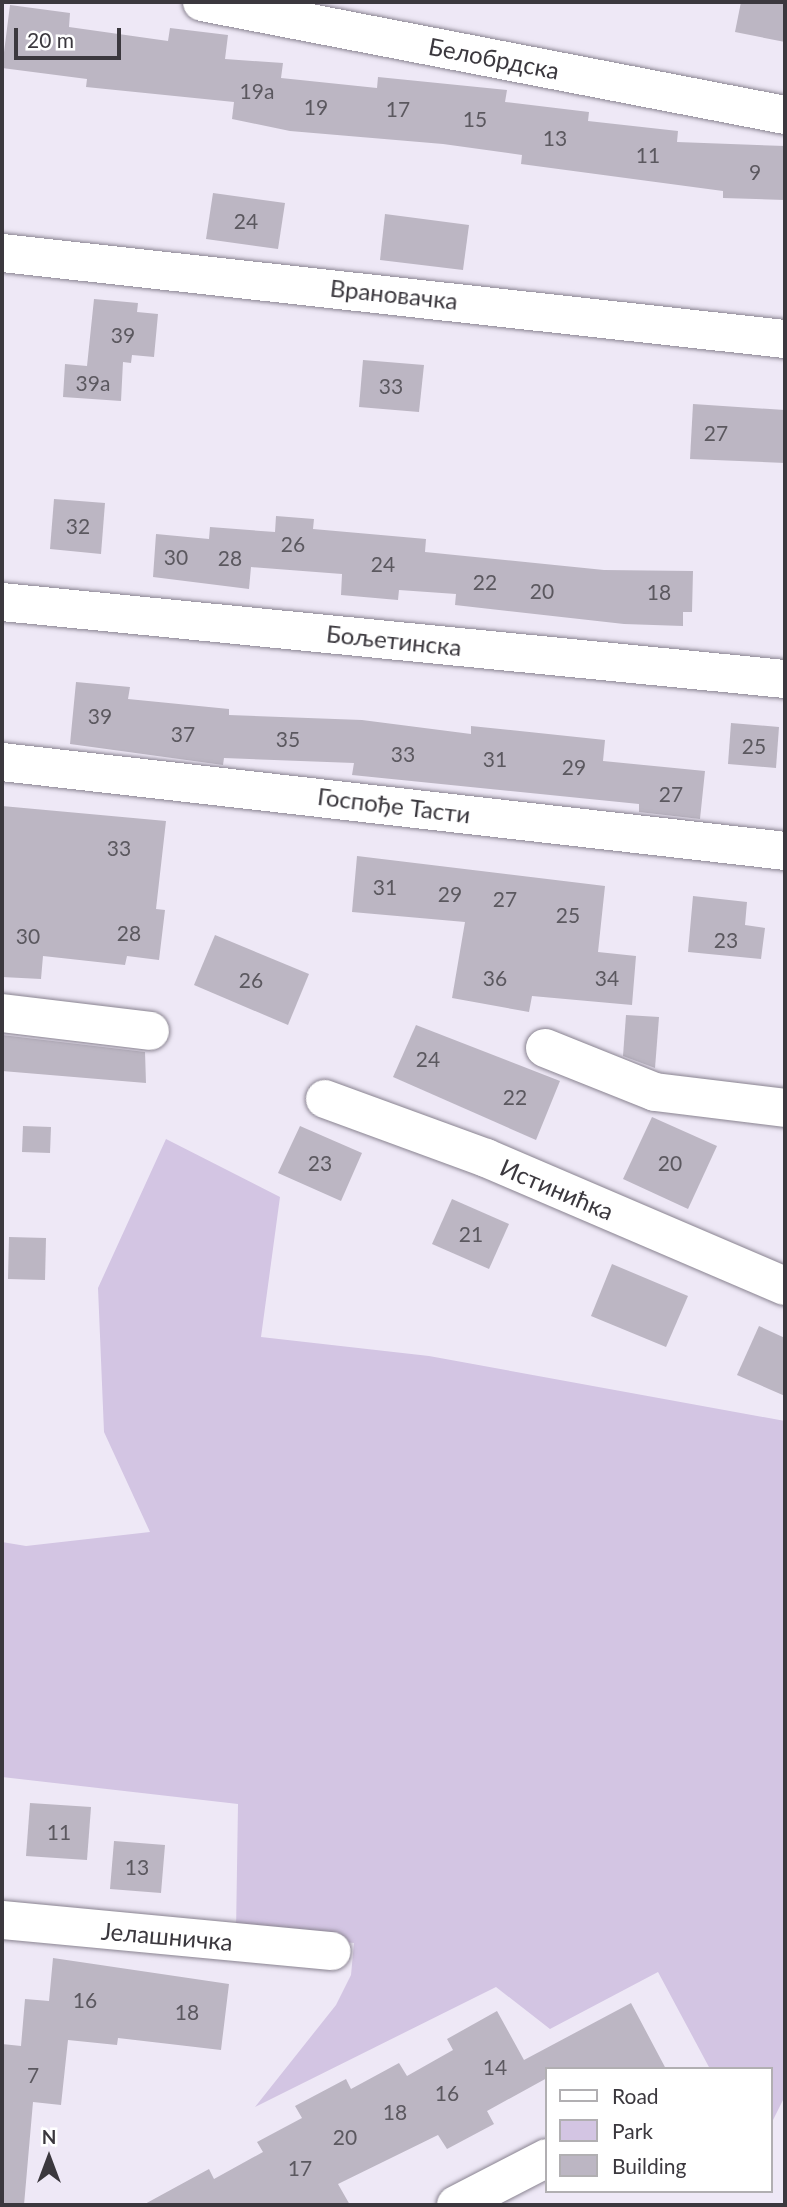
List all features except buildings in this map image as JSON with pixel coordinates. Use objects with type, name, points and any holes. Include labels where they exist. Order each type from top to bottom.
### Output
[{"type":"street","name":"Белобрдска","points":[[202,2],[785,115]]},
{"type":"street","name":"Врановачка","points":[[2,253],[785,339]]},
{"type":"street","name":"Бољетинска","points":[[2,602],[785,679]]},
{"type":"street","name":"Госпође Тасти","points":[[2,762],[785,851]]},
{"type":"street","points":[[2,1013],[150,1031]]},
{"type":"street","points":[[545,1048],[655,1092],[785,1108]]},
{"type":"street","name":"Истинићка","points":[[325,1098],[486,1158],[785,1286]]},
{"type":"street","name":"Јелашничка","points":[[2,1920],[332,1951]]},
{"type":"street","points":[[456,2205],[546,2159]]},
{"type":"green space","points":[[166,1139],[280,1197],[261,1337],[429,1356],[785,1421],[785,2096],[773,2120],[773,2067],[709,2067],[658,1972],[550,2029],[496,1987],[255,2107],[336,2005],[351,1975],[354,1943],[236,1932],[238,1804],[2,1777],[2,1542],[26,1546],[150,1532],[104,1432],[98,1288]]}]
